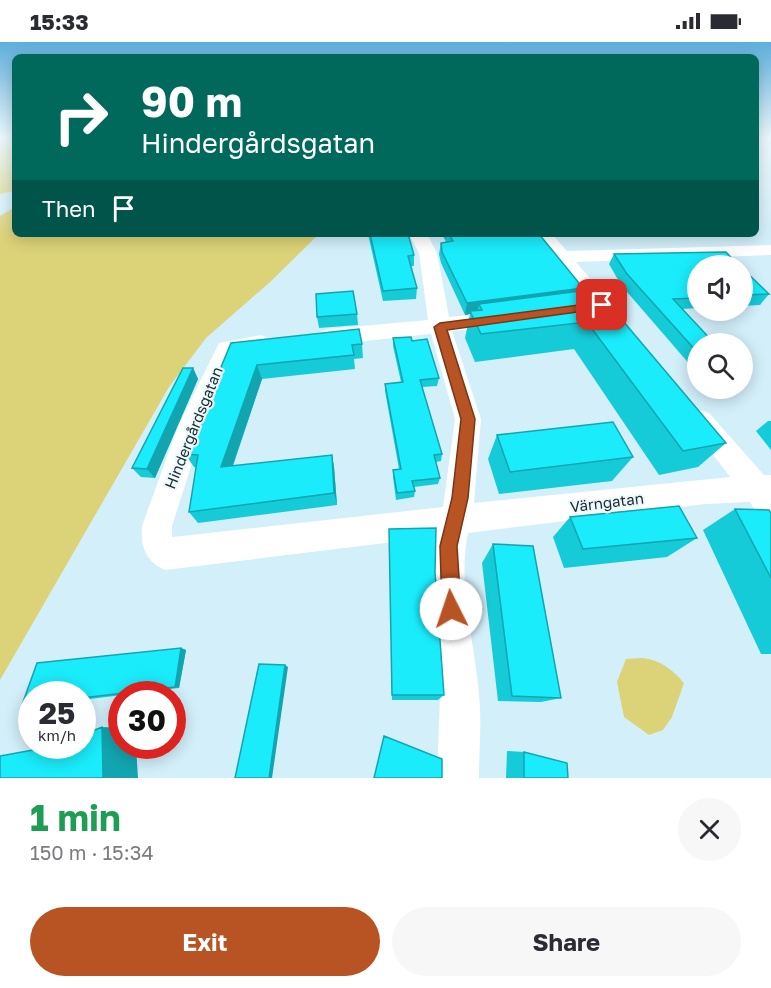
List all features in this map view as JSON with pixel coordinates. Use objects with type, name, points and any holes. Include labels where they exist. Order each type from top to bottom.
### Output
[{"type":"street","points":[[420,237],[428,253],[440,327],[468,419],[465,464],[449,546],[449,577],[460,696],[458,778]]},
{"type":"street","points":[[545,237],[590,307],[624,332]]},
{"type":"street","points":[[560,257],[771,250]]},
{"type":"street","name":"Hindergårdsgatan","points":[[455,521],[165,554],[159,548],[156,538],[164,502],[191,426],[227,349],[523,316]]},
{"type":"street","points":[[684,401],[767,496]]},
{"type":"street","name":"Värngatan","points":[[455,521],[705,491],[767,496]]},
{"type":"shaded area","points":[[0,172],[12,172],[12,192],[0,194]]},
{"type":"shaded area","points":[[12,209],[12,237],[316,237],[269,283],[206,338],[169,387],[0,680],[0,216]]},
{"type":"shaded area","points":[[642,658],[665,666],[684,683],[672,717],[663,730],[649,735],[624,717],[617,682],[626,659]]},
{"type":"building","points":[[371,237],[409,237],[414,255],[408,256],[417,288],[383,291]]},
{"type":"building","points":[[451,237],[541,237],[583,288],[467,303],[442,252],[441,243],[453,241]]},
{"type":"building","points":[[726,252],[729,255],[687,255],[687,298],[673,299],[687,314],[687,321],[694,321],[705,333],[687,333],[687,341],[627,274],[614,254]]},
{"type":"building","points":[[753,279],[769,294],[753,295]]},
{"type":"building","points":[[596,289],[726,443],[683,451],[587,322],[481,334],[470,311],[482,310],[479,304]]},
{"type":"building","points":[[353,291],[357,314],[317,317],[316,294]]},
{"type":"building","points":[[359,329],[362,344],[352,345],[354,355],[257,365],[221,467],[332,455],[334,493],[189,512],[198,455],[185,454],[231,343]]},
{"type":"building","points":[[411,337],[412,341],[427,339],[439,378],[420,380],[442,454],[434,455],[440,478],[412,481],[415,491],[397,493],[393,470],[401,469],[385,384],[403,382],[393,338]]},
{"type":"building","points":[[183,368],[193,368],[147,469],[132,468]]},
{"type":"building","points":[[613,422],[633,457],[510,472],[497,435]]},
{"type":"building","points":[[679,506],[697,538],[583,549],[570,517]]},
{"type":"building","points":[[735,509],[769,510],[771,513],[771,578]]},
{"type":"building","points":[[436,528],[435,572],[444,695],[392,695],[389,529]]},
{"type":"building","points":[[493,544],[533,546],[561,698],[512,696]]},
{"type":"building","points":[[181,648],[176,681],[108,681],[108,695],[96,696],[96,681],[31,681],[37,663]]},
{"type":"building","points":[[259,664],[285,665],[269,778],[235,778]]},
{"type":"building","points":[[102,727],[103,778],[0,778],[0,756],[18,753],[18,759],[96,759],[96,729]]},
{"type":"building","points":[[384,736],[442,759],[442,778],[374,778]]},
{"type":"building","points":[[524,752],[567,763],[568,778],[524,778]]},
{"type":"route","points":[[451,609],[449,546],[460,498],[468,419],[440,327],[602,305]]}]
